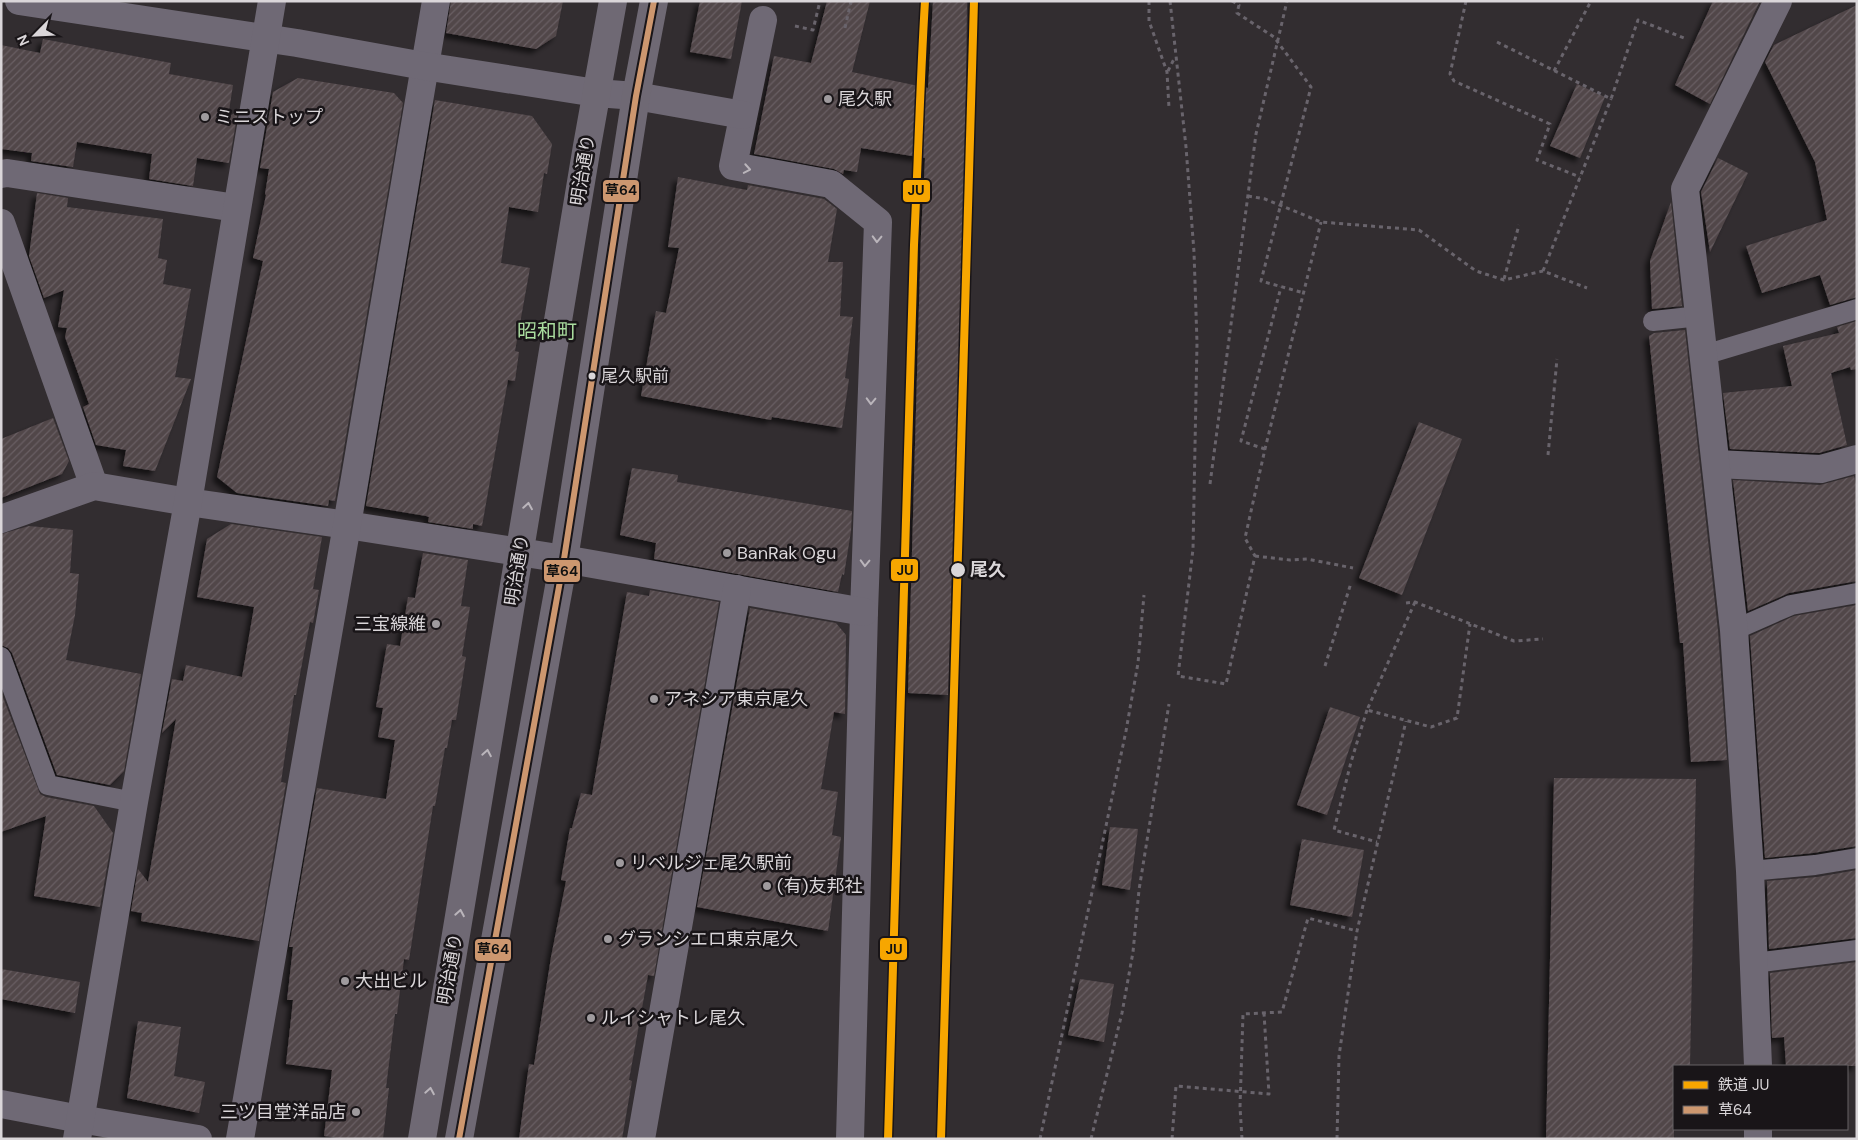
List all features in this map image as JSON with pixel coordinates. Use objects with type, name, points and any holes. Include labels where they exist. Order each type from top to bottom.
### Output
[{"type":"main road","name":"明治通り","points":[[422,1139],[596,93],[613,1]]},
{"type":"main road","points":[[459,1139],[564,559],[636,96],[654,1]]},
{"type":"street","points":[[19,1],[265,38],[424,66],[596,93],[636,96],[743,115]]},
{"type":"street","points":[[79,1129],[134,802],[188,502],[272,1]]},
{"type":"street","points":[[240,1139],[436,1]]},
{"type":"street","points":[[1758,1065],[1750,871],[1734,630],[1685,188],[1778,1]]},
{"type":"street","points":[[763,20],[733,166],[831,184],[878,222],[864,612],[850,1139]]},
{"type":"street","points":[[1,174],[7,173],[236,208]]},
{"type":"street","points":[[1,223],[94,486]]},
{"type":"street","points":[[1716,464],[1821,469],[1857,459]]},
{"type":"street","points":[[1,519],[94,486],[564,559],[864,612]]},
{"type":"street","points":[[641,1139],[737,590]]},
{"type":"street","points":[[1,1104],[79,1129],[198,1139]]},
{"type":"lane","points":[[1704,355],[1857,309]]},
{"type":"lane","points":[[1653,321],[1700,316]]},
{"type":"lane","points":[[1734,630],[1791,605],[1857,594]]},
{"type":"lane","points":[[1,657],[48,785],[134,802]]},
{"type":"lane","points":[[1750,871],[1815,865],[1857,858]]},
{"type":"lane","points":[[1754,963],[1857,950]]},
{"type":"path","points":[[763,20],[813,30],[820,1]]},
{"type":"path","points":[[845,28],[851,1]]},
{"type":"path","points":[[1149,1],[1149,22],[1167,72],[1169,108]]},
{"type":"path","points":[[1170,1],[1186,147],[1194,252],[1197,344],[1193,549],[1178,676],[1226,684],[1255,556],[1245,538],[1321,222]]},
{"type":"path","points":[[1232,1],[1239,3],[1237,13],[1266,31],[1276,40],[1311,87],[1261,281],[1304,293]]},
{"type":"path","points":[[1210,484],[1256,134],[1276,40],[1287,1]]},
{"type":"path","points":[[1466,1],[1450,74],[1454,81],[1550,124],[1537,160],[1580,177]]},
{"type":"path","points":[[1554,70],[1591,1]]},
{"type":"path","points":[[1543,270],[1611,98],[1638,20],[1684,38]]},
{"type":"path","points":[[1497,42],[1611,98]]},
{"type":"path","points":[[1167,72],[1176,56]]},
{"type":"path","points":[[1248,196],[1264,199],[1321,222],[1419,230],[1476,271],[1504,280],[1543,270],[1587,288]]},
{"type":"path","points":[[1504,280],[1519,225]]},
{"type":"path","points":[[1265,449],[1241,442],[1281,287]]},
{"type":"path","points":[[1548,455],[1557,359]]},
{"type":"path","points":[[1255,556],[1290,560],[1307,559],[1353,568]]},
{"type":"path","points":[[1325,666],[1351,582]]},
{"type":"path","points":[[1040,1139],[1126,731],[1138,662],[1144,595]]},
{"type":"path","points":[[1377,842],[1334,830],[1351,762],[1367,710],[1415,602]]},
{"type":"path","points":[[1406,603],[1415,602],[1514,641],[1543,639]]},
{"type":"path","points":[[1367,710],[1431,727],[1457,718],[1470,624]]},
{"type":"path","points":[[1091,1139],[1122,1013],[1133,952],[1139,890],[1169,704]]},
{"type":"path","points":[[1337,1139],[1340,1056],[1357,931],[1406,721]]},
{"type":"path","points":[[1242,1139],[1243,1014],[1282,1012],[1308,918],[1357,931]]},
{"type":"path","points":[[1172,1139],[1176,1086],[1269,1094],[1264,1013]]},
{"type":"building","points":[[451,1],[563,1],[556,36],[536,49],[446,33]]},
{"type":"building","points":[[700,1],[742,1],[731,59],[690,52]]},
{"type":"building","points":[[827,1],[870,1],[852,72],[928,88],[933,1],[967,1],[965,168],[948,695],[908,693],[921,234],[925,158],[861,148],[857,172],[844,170],[843,174],[834,169],[754,154],[774,56],[811,63]]},
{"type":"building","points":[[1713,1],[1760,1],[1710,104],[1675,85]]},
{"type":"building","points":[[1857,5],[1857,297],[1830,305],[1820,275],[1762,293],[1746,246],[1827,220],[1815,162],[1765,62],[1774,45]]},
{"type":"building","points":[[43,39],[171,63],[169,74],[233,85],[228,117],[238,111],[229,163],[197,158],[193,186],[149,179],[152,154],[77,142],[73,167],[31,161],[32,153],[1,149],[1,45],[40,53]]},
{"type":"building","points":[[298,78],[394,93],[403,103],[335,501],[329,500],[328,506],[237,493],[217,477],[263,261],[253,258],[266,195],[269,169],[260,168],[273,92]]},
{"type":"building","points":[[1577,84],[1605,97],[1580,158],[1550,146]]},
{"type":"building","points":[[435,100],[532,116],[552,144],[547,174],[544,173],[538,212],[509,207],[501,263],[530,268],[515,351],[519,352],[515,381],[508,380],[482,526],[473,524],[473,529],[428,522],[429,517],[426,516],[366,506]]},
{"type":"building","points":[[1718,158],[1748,173],[1710,252],[1701,192]]},
{"type":"building","points":[[678,177],[747,190],[748,185],[824,199],[837,209],[828,262],[843,262],[840,316],[853,317],[845,378],[849,379],[842,428],[772,417],[771,420],[641,396],[656,311],[666,313],[679,248],[668,247]]},
{"type":"building","points":[[37,193],[68,198],[67,207],[163,219],[158,258],[167,260],[163,284],[191,289],[175,377],[191,379],[155,471],[123,466],[126,450],[96,445],[83,407],[89,404],[65,337],[67,328],[58,327],[64,290],[44,298],[29,256]]},
{"type":"building","points":[[1671,202],[1682,306],[1652,309],[1650,261]]},
{"type":"building","points":[[1857,321],[1857,369],[1851,370],[1850,367],[1831,373],[1847,445],[1819,453],[1730,449],[1723,393],[1792,386],[1783,346],[1839,333],[1837,327]]},
{"type":"building","points":[[1685,330],[1718,631],[1727,760],[1691,762],[1683,643],[1680,643],[1649,336],[1654,333]]},
{"type":"building","points":[[53,418],[69,461],[62,474],[1,498],[1,439]]},
{"type":"building","points":[[1419,422],[1462,439],[1402,595],[1359,578]]},
{"type":"building","points":[[632,468],[678,475],[677,482],[852,511],[844,575],[842,574],[838,592],[654,559],[656,543],[620,535]]},
{"type":"building","points":[[1854,476],[1857,488],[1857,581],[1789,593],[1748,611],[1733,480],[1820,485]]},
{"type":"building","points":[[231,524],[322,537],[313,589],[319,590],[313,623],[310,622],[296,695],[294,695],[281,782],[286,783],[259,941],[141,921],[142,913],[131,911],[138,869],[148,882],[176,719],[162,733],[172,679],[183,681],[186,665],[242,677],[254,607],[197,597],[207,539]]},
{"type":"building","points":[[29,526],[73,530],[70,573],[79,574],[75,615],[66,660],[141,674],[124,771],[110,785],[57,775],[12,653],[8,648],[1,645],[1,534]]},
{"type":"building","points":[[423,553],[468,560],[461,606],[470,607],[462,656],[466,657],[456,720],[452,720],[435,806],[433,806],[409,960],[404,959],[386,1088],[389,1088],[383,1139],[345,1139],[324,1136],[332,1070],[286,1064],[293,1000],[287,1000],[293,947],[289,947],[317,788],[386,799],[395,740],[378,737],[383,708],[376,707],[387,644],[400,646],[408,597],[415,598]]},
{"type":"building","points":[[650,590],[719,602],[654,976],[648,975],[629,1080],[632,1081],[622,1139],[519,1139],[529,1064],[534,1065],[551,957],[566,881],[561,880],[570,828],[572,828],[581,793],[592,795],[627,592],[649,596]]},
{"type":"building","points":[[1857,605],[1857,846],[1765,858],[1750,636],[1794,616]]},
{"type":"building","points":[[750,608],[836,623],[846,635],[845,714],[834,712],[821,789],[838,792],[832,835],[841,837],[828,931],[697,907]]},
{"type":"building","points":[[1,692],[40,794],[46,797],[94,806],[113,833],[100,907],[34,896],[46,816],[1,832]]},
{"type":"building","points":[[1330,707],[1360,717],[1327,815],[1297,805]]},
{"type":"building","points":[[1554,778],[1696,779],[1690,1065],[1673,1065],[1674,1139],[1546,1139]]},
{"type":"building","points":[[1110,827],[1138,829],[1130,890],[1102,885]]},
{"type":"building","points":[[1302,839],[1364,850],[1352,917],[1290,905]]},
{"type":"building","points":[[1857,870],[1857,938],[1769,949],[1767,881],[1817,877]]},
{"type":"building","points":[[1857,962],[1857,1066],[1786,1065],[1784,1037],[1772,1038],[1770,973]]},
{"type":"building","points":[[1,969],[80,982],[75,1013],[1,999]]},
{"type":"building","points":[[1080,979],[1114,984],[1104,1042],[1068,1035]]},
{"type":"building","points":[[138,1021],[181,1027],[174,1076],[205,1082],[199,1113],[127,1098]]},
{"type":"rail line","name":"JU","points":[[888,1139],[914,245],[925,1]]},
{"type":"rail line","name":"JU","points":[[941,1139],[974,1]]},
{"type":"transit line","name":"草64","points":[[459,1139],[564,559],[636,96],[654,1]]},
{"type":"place","name":"尾久駅","points":[[828,99]]},
{"type":"place","name":"ミニストップ","points":[[205,117]]},
{"type":"place","name":"尾久駅前","points":[[592,376]]},
{"type":"place","name":"BanRak Ogu","points":[[727,553]]},
{"type":"place","name":"尾久","points":[[958,570]]},
{"type":"place","name":"三宝線維","points":[[436,624]]},
{"type":"place","name":"アネシア東京尾久","points":[[654,699]]},
{"type":"place","name":"リベルジェ尾久駅前","points":[[620,863]]},
{"type":"place","name":"(有)友邦社","points":[[767,886]]},
{"type":"place","name":"グランシエロ東京尾久","points":[[608,939]]},
{"type":"place","name":"大出ビル","points":[[345,981]]},
{"type":"place","name":"ルイシャトレ尾久","points":[[591,1018]]},
{"type":"place","name":"三ツ目堂洋品店","points":[[356,1112]]},
{"type":"district","name":"昭和町","points":[[547,331]]}]
